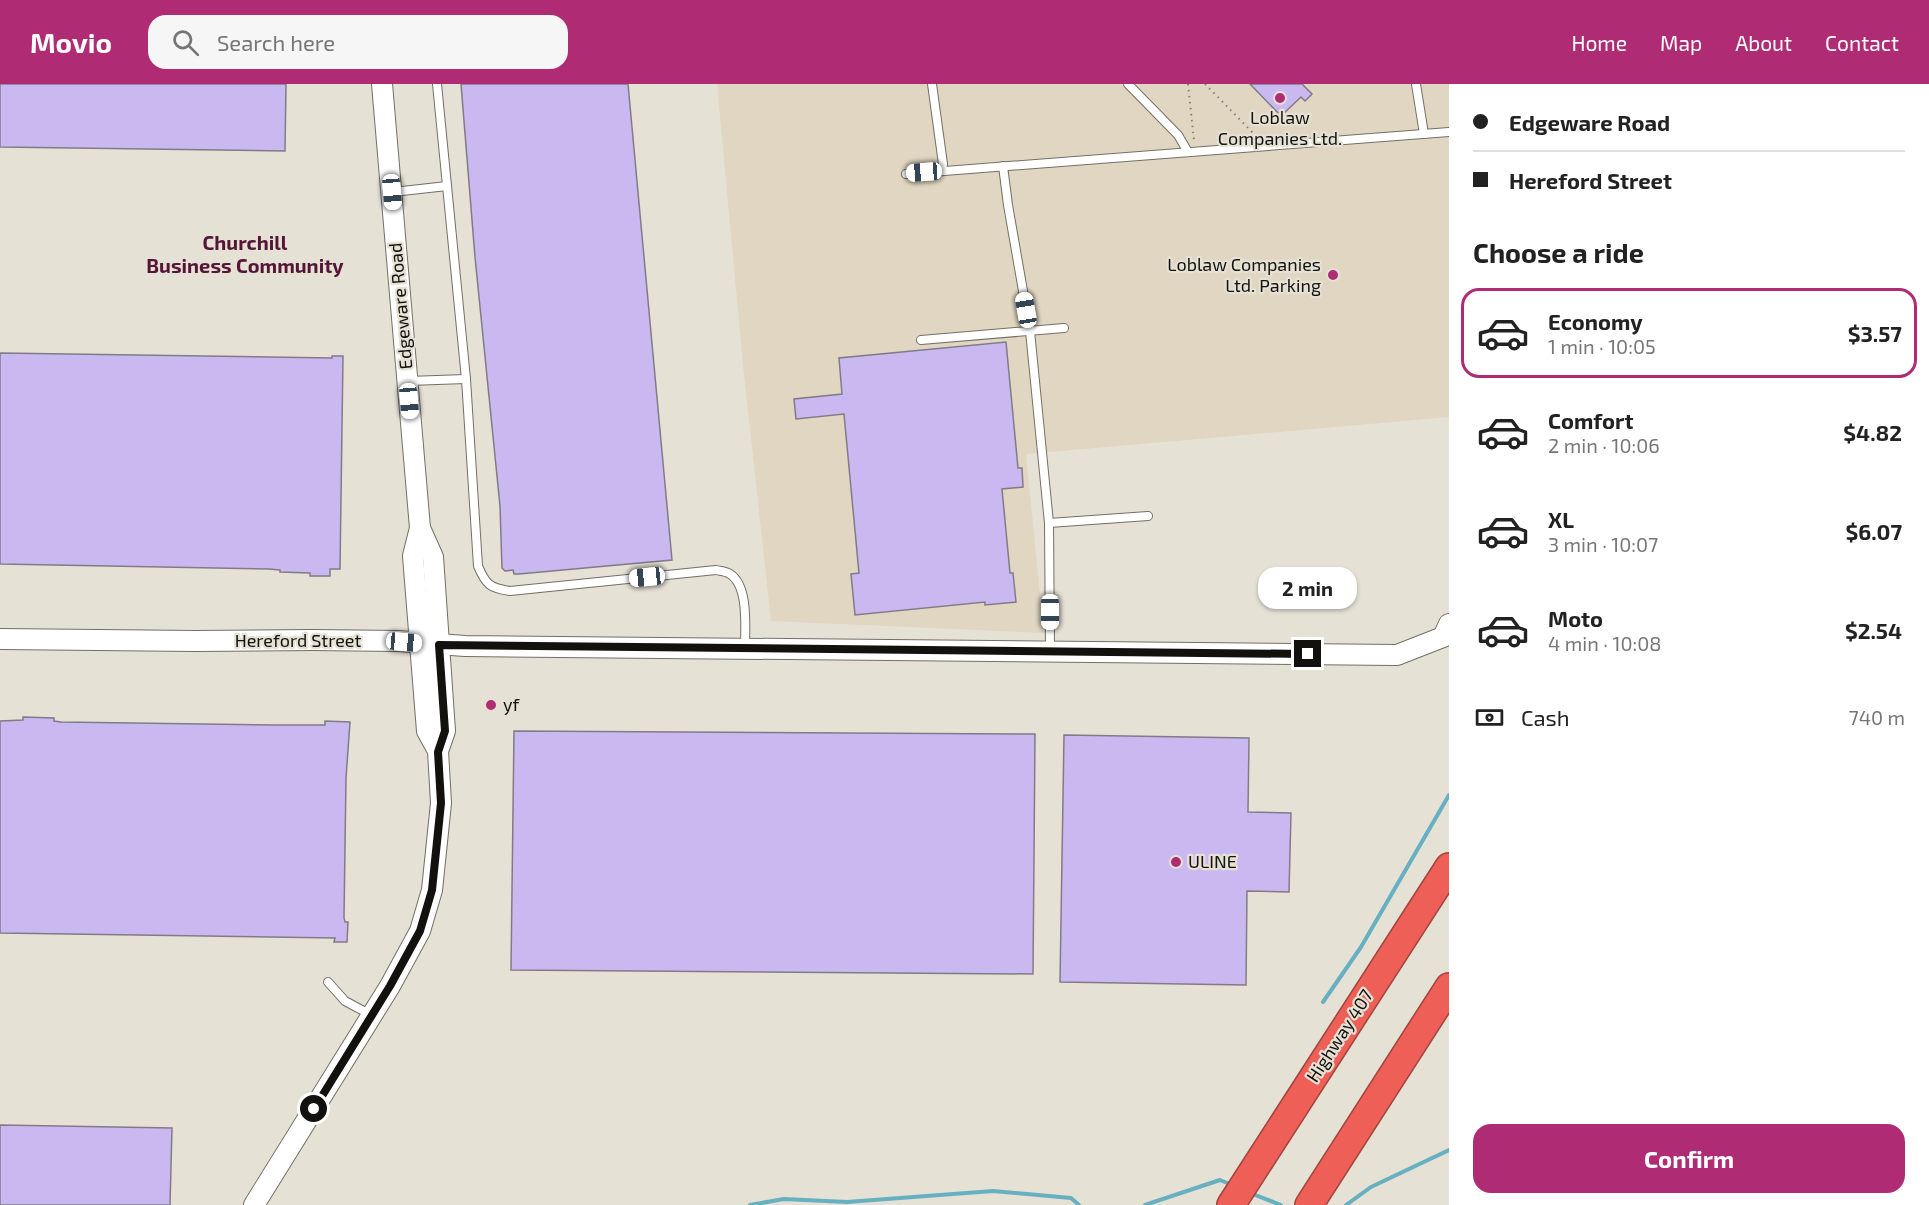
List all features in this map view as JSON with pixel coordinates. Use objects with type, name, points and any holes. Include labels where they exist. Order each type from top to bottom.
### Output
[{"type":"highway","name":"Highway 407","points":[[1231,1205],[1449,867]]},
{"type":"highway","points":[[1309,1205],[1449,987]]},
{"type":"street","name":"Edgeware Road","points":[[254,1205],[372,1016],[420,931],[432,890],[441,803],[438,752],[427,731],[430,644],[413,556],[420,528],[382,84]]},
{"type":"street","name":"Hereford Street","points":[[0,639],[314,640],[430,644],[1050,653],[1397,655],[1443,637],[1449,624]]},
{"type":"lane","points":[[436,84],[466,379],[478,566],[484,579],[494,589],[510,591],[716,570],[729,573],[738,581],[744,598],[745,648]]},
{"type":"lane","points":[[932,84],[942,171]]},
{"type":"lane","points":[[1128,84],[1192,151]]},
{"type":"lane","points":[[1416,84],[1424,134]]},
{"type":"lane","points":[[906,174],[1449,132]]},
{"type":"lane","points":[[1003,166],[1030,332],[1049,523],[1050,653]]},
{"type":"lane","points":[[392,192],[447,186]]},
{"type":"lane","points":[[921,340],[1064,328]]},
{"type":"lane","points":[[408,381],[466,379]]},
{"type":"lane","points":[[1049,523],[1148,516]]},
{"type":"lane","points":[[328,982],[345,1001],[372,1016]]},
{"type":"path","points":[[1188,84],[1192,151]]},
{"type":"path","points":[[1204,84],[1266,146]]},
{"type":"shaded area","points":[[717,84],[1449,84],[1449,417],[1026,454],[1044,633],[771,621],[743,365]]},
{"type":"building","points":[[0,84],[286,84],[285,151],[0,147]]},
{"type":"building","points":[[461,84],[628,84],[672,560],[519,574],[514,574],[513,570],[505,571],[502,568],[500,506],[475,257]]},
{"type":"building","name":"Loblaw Companies Ltd.","points":[[1250,84],[1302,84],[1312,94],[1305,101],[1301,97],[1281,116]]},
{"type":"building","points":[[1006,342],[1018,468],[1022,468],[1023,487],[1002,489],[1010,573],[1013,573],[1016,602],[985,605],[985,602],[855,615],[851,574],[859,573],[844,414],[796,419],[794,399],[842,394],[839,358]]},
{"type":"building","points":[[0,353],[332,358],[332,356],[343,356],[340,569],[330,569],[330,576],[310,576],[310,573],[280,572],[280,570],[269,569],[0,564]]},
{"type":"building","points":[[23,717],[54,718],[54,721],[61,722],[325,725],[325,721],[350,722],[346,778],[344,918],[345,922],[348,922],[347,942],[334,942],[335,938],[0,933],[0,721],[23,720]]},
{"type":"building","points":[[514,731],[1035,734],[1033,974],[511,970]]},
{"type":"building","name":"ULINE","points":[[1064,735],[1249,738],[1248,812],[1291,813],[1289,892],[1247,891],[1246,985],[1060,982]]},
{"type":"building","points":[[0,1125],[172,1128],[170,1205],[0,1205]]},
{"type":"waterway","points":[[1323,1002],[1361,947],[1449,795]]},
{"type":"waterway","points":[[1346,1205],[1371,1187],[1449,1150]]},
{"type":"waterway","points":[[1145,1205],[1220,1180],[1232,1185]]},
{"type":"waterway","points":[[750,1205],[784,1199],[847,1202],[993,1191],[1071,1198],[1079,1205]]},
{"type":"waterway","points":[[1250,1193],[1281,1205]]},
{"type":"place","name":"Loblaw Companies Ltd.","points":[[1280,98]]},
{"type":"place","name":"Loblaw Companies Ltd. Parking","points":[[1333,275]]},
{"type":"place","name":"yf","points":[[491,705]]},
{"type":"place","name":"ULINE","points":[[1176,862]]},
{"type":"district","name":"Churchill Business Community","points":[[245,254]]},
{"type":"route","points":[[314,1109],[390,986],[420,931],[432,890],[436,869],[441,803],[438,752],[445,731],[439,645],[1308,654]]}]
